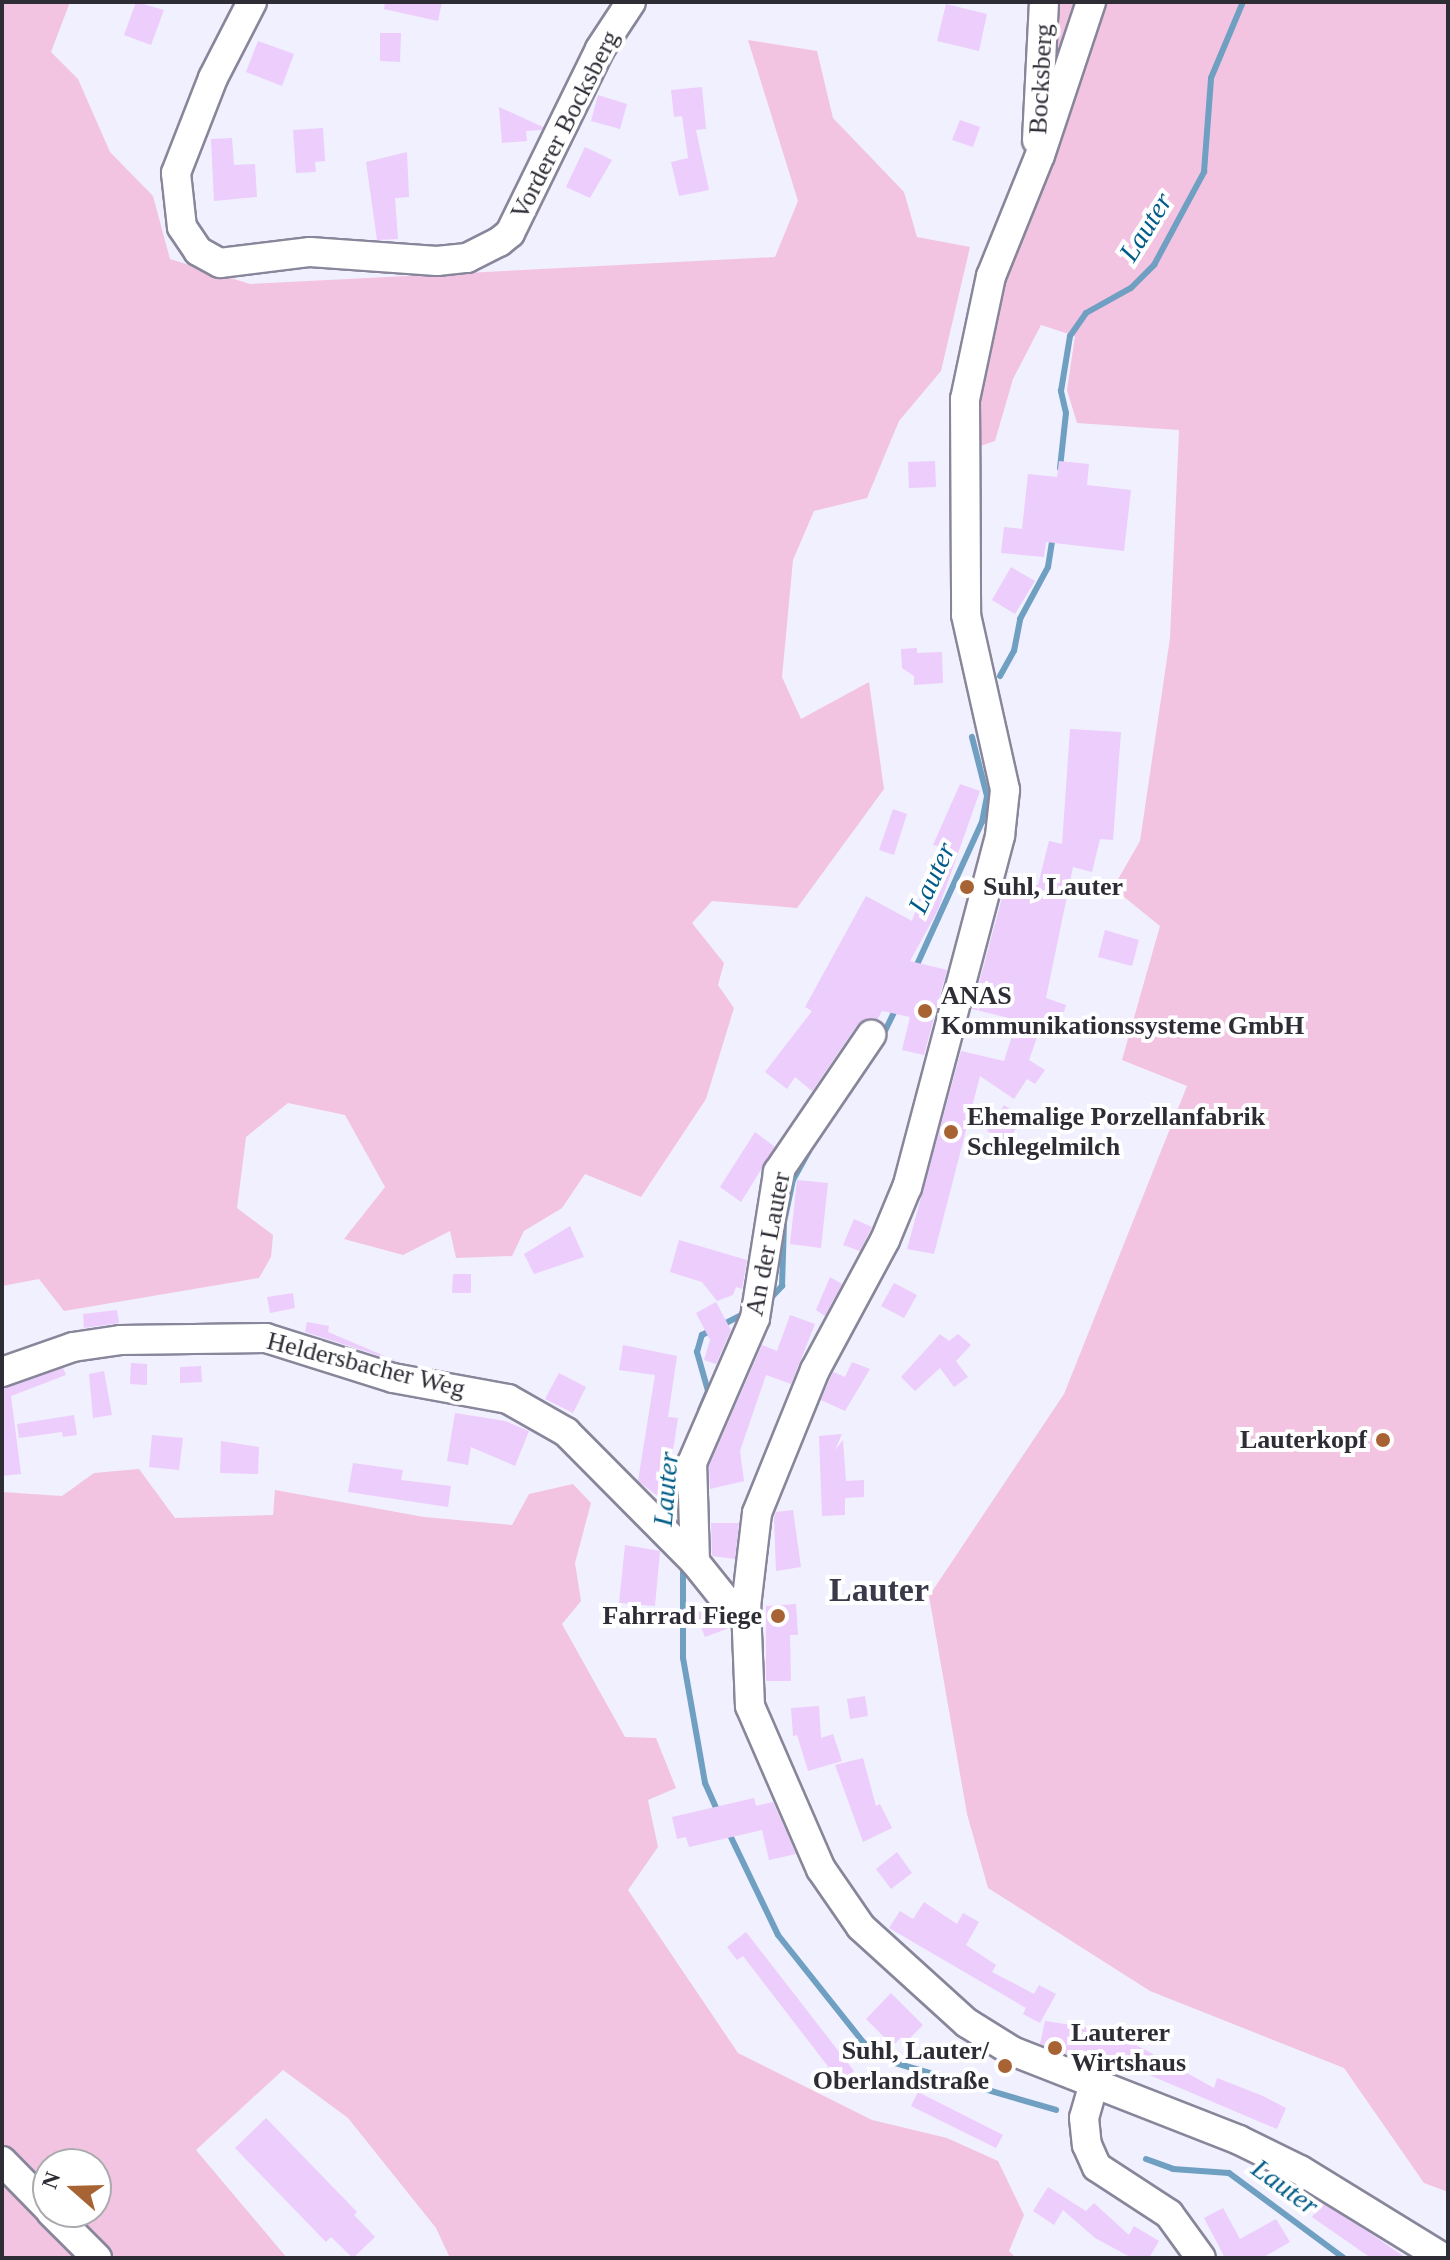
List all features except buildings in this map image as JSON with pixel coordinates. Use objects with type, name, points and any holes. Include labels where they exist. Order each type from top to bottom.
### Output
[{"type":"street","name":"Vorderer Bocksberg","points":[[252,2],[213,78],[176,173],[182,227],[198,251],[220,263],[310,252],[437,261],[467,258],[499,242],[510,233],[600,49],[631,2]]},
{"type":"street","name":"Bocksberg","points":[[1040,155],[1034,126],[1044,2]]},
{"type":"street","points":[[1091,2],[1040,155],[991,276],[975,330],[964,412],[966,615],[1005,790],[1000,836],[907,1187],[780,1448],[757,1513],[746,1607],[750,1706],[763,1745],[799,1811],[821,1869],[861,1927],[967,2023],[1012,2051],[1300,2170],[1443,2258]]},
{"type":"street","name":"An der Lauter","points":[[695,1562],[692,1463],[755,1318],[763,1290],[767,1220],[778,1172],[871,1035]]},
{"type":"street","name":"Heldersbacher Weg","points":[[2,1372],[73,1347],[121,1340],[266,1338],[297,1344],[393,1378],[508,1399],[534,1409],[566,1432],[695,1562],[727,1602],[746,1607]]},
{"type":"street","points":[[1094,2083],[1084,2118],[1087,2145],[1097,2167],[1169,2214],[1201,2258]]},
{"type":"street","points":[[2,2161],[32,2192]]},
{"type":"street","points":[[68,2228],[97,2258]]},
{"type":"shaded area","points":[[2,2],[70,2],[51,52],[78,79],[110,152],[153,196],[170,259],[250,284],[775,257],[798,201],[748,40],[817,51],[833,118],[904,192],[917,237],[970,247],[941,371],[899,421],[867,498],[814,511],[793,560],[782,677],[801,719],[869,682],[884,789],[797,908],[712,901],[692,923],[724,963],[718,985],[734,1008],[706,1099],[641,1197],[585,1174],[562,1208],[524,1231],[512,1256],[456,1258],[450,1231],[403,1255],[344,1239],[385,1187],[345,1115],[288,1103],[246,1137],[237,1208],[273,1235],[271,1257],[259,1278],[64,1311],[39,1279],[2,1286]]},
{"type":"shaded area","points":[[1044,2],[1448,2],[1448,2192],[1424,2183],[1344,2068],[1150,1991],[988,1888],[967,1814],[929,1596],[1064,1394],[1187,1086],[1122,1060],[1160,926],[1113,888],[1140,841],[1170,638],[1179,430],[1077,423],[1067,390],[1075,336],[1041,325],[1013,379],[995,441],[962,452],[965,399],[1040,155]]},
{"type":"shaded area","points":[[139,1469],[175,1518],[273,1515],[275,1490],[424,1517],[512,1525],[529,1494],[573,1484],[591,1503],[575,1563],[581,1601],[562,1624],[625,1737],[656,1738],[676,1788],[648,1800],[658,1847],[628,1890],[738,2053],[872,2120],[947,2138],[998,2161],[1024,2215],[1009,2251],[1016,2258],[450,2258],[436,2228],[348,2118],[283,2070],[196,2150],[287,2258],[2,2258],[2,1492],[62,1496],[94,1473]]},
{"type":"waterway","name":"Lauter","points":[[1060,468],[1066,413],[1061,391],[1070,336],[1086,313],[1131,288],[1154,265],[1204,172],[1211,78],[1243,2]]},
{"type":"waterway","name":"Lauter","points":[[1000,676],[1014,651],[1020,619],[1048,567],[1053,535]]},
{"type":"waterway","name":"Lauter","points":[[915,969],[982,822],[987,796],[972,737]]},
{"type":"waterway","name":"Lauter","points":[[882,1037],[896,1008]]},
{"type":"waterway","name":"Lauter","points":[[768,1301],[782,1286],[784,1222],[793,1180],[809,1151]]},
{"type":"waterway","name":"Lauter","points":[[722,1325],[747,1312]]},
{"type":"waterway","name":"Lauter","points":[[700,1410],[708,1391],[697,1352],[702,1335],[712,1330]]},
{"type":"waterway","name":"Lauter","points":[[683,1562],[683,1658],[705,1783],[719,1814]]},
{"type":"waterway","name":"Lauter","points":[[728,1831],[778,1935],[864,2043],[892,2062],[1056,2110]]},
{"type":"waterway","name":"Lauter","points":[[1146,2159],[1173,2169],[1229,2173],[1344,2258]]},
{"type":"place","name":"Suhl, Lauter","points":[[967,887]]},
{"type":"place","name":"ANAS Kommunikationssysteme GmbH","points":[[925,1011]]},
{"type":"place","name":"Ehemalige Porzellanfabrik Schlegelmilch","points":[[951,1132]]},
{"type":"place","name":"Lauterkopf","points":[[1383,1440]]},
{"type":"place","name":"Fahrrad Fiege","points":[[778,1616]]},
{"type":"place","name":"Lauterer Wirtshaus","points":[[1055,2048]]},
{"type":"place","name":"Suhl, Lauter/ Oberlandstraße","points":[[1005,2066]]},
{"type":"district","name":"Lauter","points":[[879,1590]]}]
